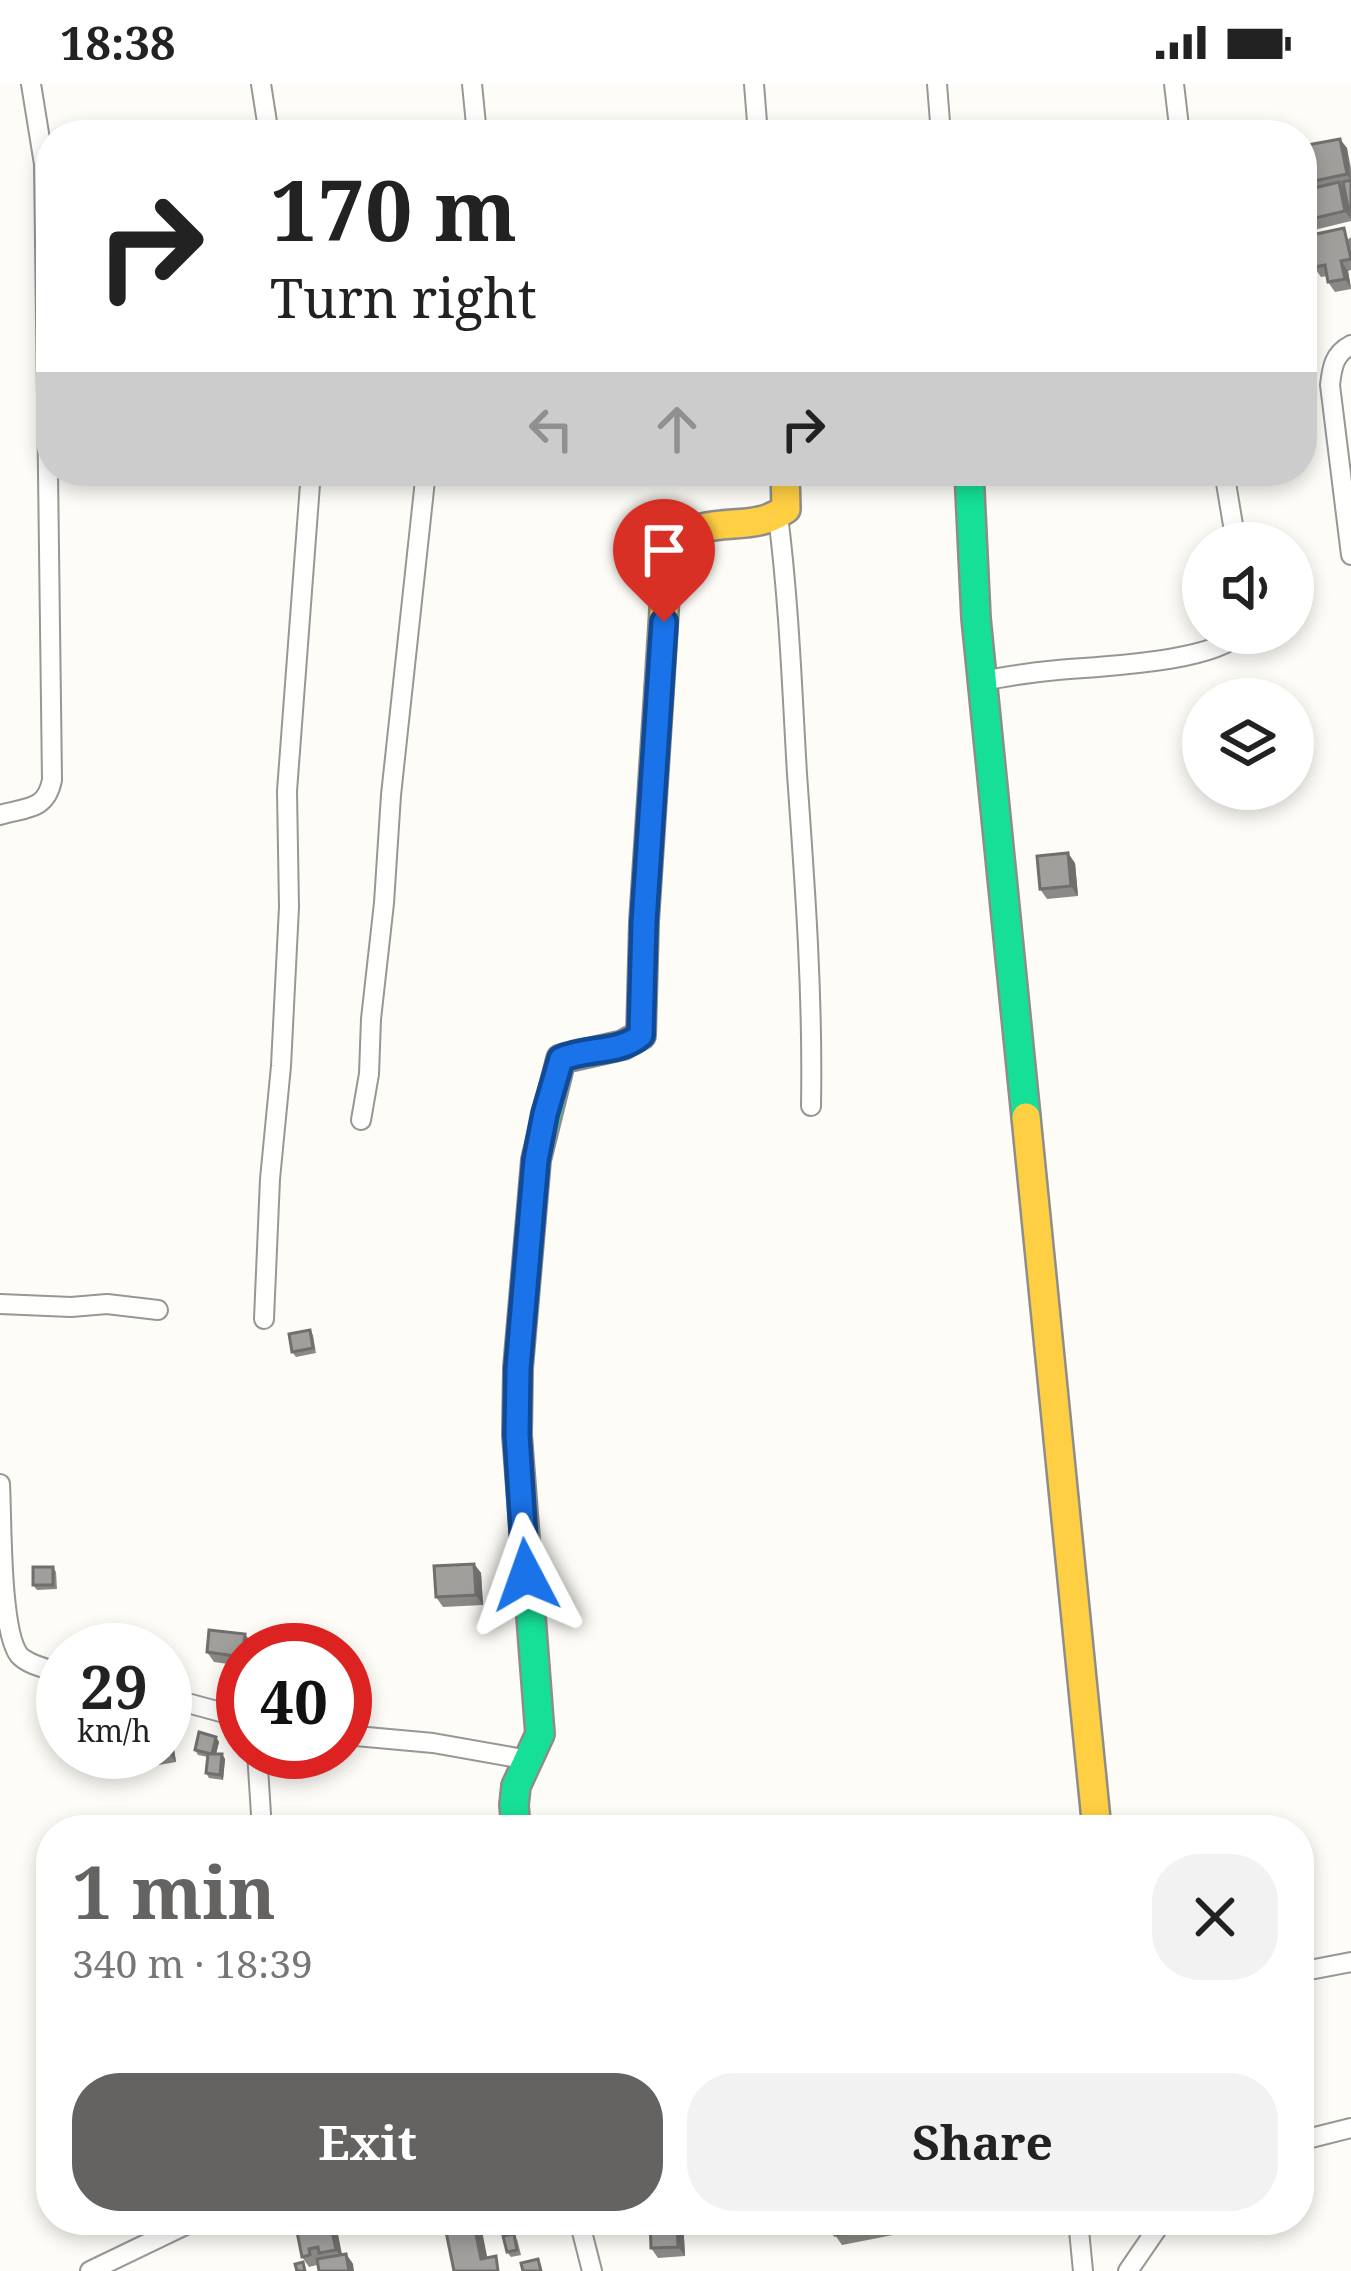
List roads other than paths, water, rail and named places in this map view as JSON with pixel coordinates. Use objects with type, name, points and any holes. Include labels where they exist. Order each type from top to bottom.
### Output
[{"type":"street","points":[[31,84],[37,120]]},
{"type":"street","points":[[261,84],[267,120]]},
{"type":"street","points":[[472,84],[476,120]]},
{"type":"street","points":[[754,84],[757,120]]},
{"type":"street","points":[[937,84],[940,120]]},
{"type":"street","points":[[1174,84],[1178,120]]},
{"type":"street","points":[[1351,345],[1333,361],[1330,385],[1351,555]]},
{"type":"street","points":[[0,815],[43,803],[52,781],[48,486]]},
{"type":"street","points":[[264,1319],[290,907],[287,791],[310,486]]},
{"type":"street","points":[[361,1120],[424,486]]},
{"type":"street","points":[[514,1815],[517,1783],[540,1734],[517,1390],[532,1199],[545,1114],[561,1059],[622,1046],[641,1035],[657,704],[671,547],[695,530],[778,516],[786,509],[785,486]]},
{"type":"street","points":[[970,486],[976,618],[1095,1815]]},
{"type":"street","points":[[1226,486],[1232,522]]},
{"type":"street","points":[[778,516],[790,621],[809,933],[811,1106]]},
{"type":"street","points":[[982,681],[1191,654]]},
{"type":"street","points":[[0,1304],[107,1304],[158,1310]]},
{"type":"street","points":[[0,1484],[3,1598],[14,1646],[22,1658],[36,1663]]},
{"type":"street","points":[[372,1737],[529,1760]]},
{"type":"street","points":[[258,1779],[261,1815]]},
{"type":"street","points":[[1314,1969],[1351,1962]]},
{"type":"street","points":[[1314,2137],[1351,2128]]},
{"type":"street","points":[[89,2271],[165,2235]]},
{"type":"street","points":[[583,2235],[592,2271]]},
{"type":"street","points":[[1079,2235],[1083,2271]]},
{"type":"street","points":[[1128,2271],[1153,2235]]}]
